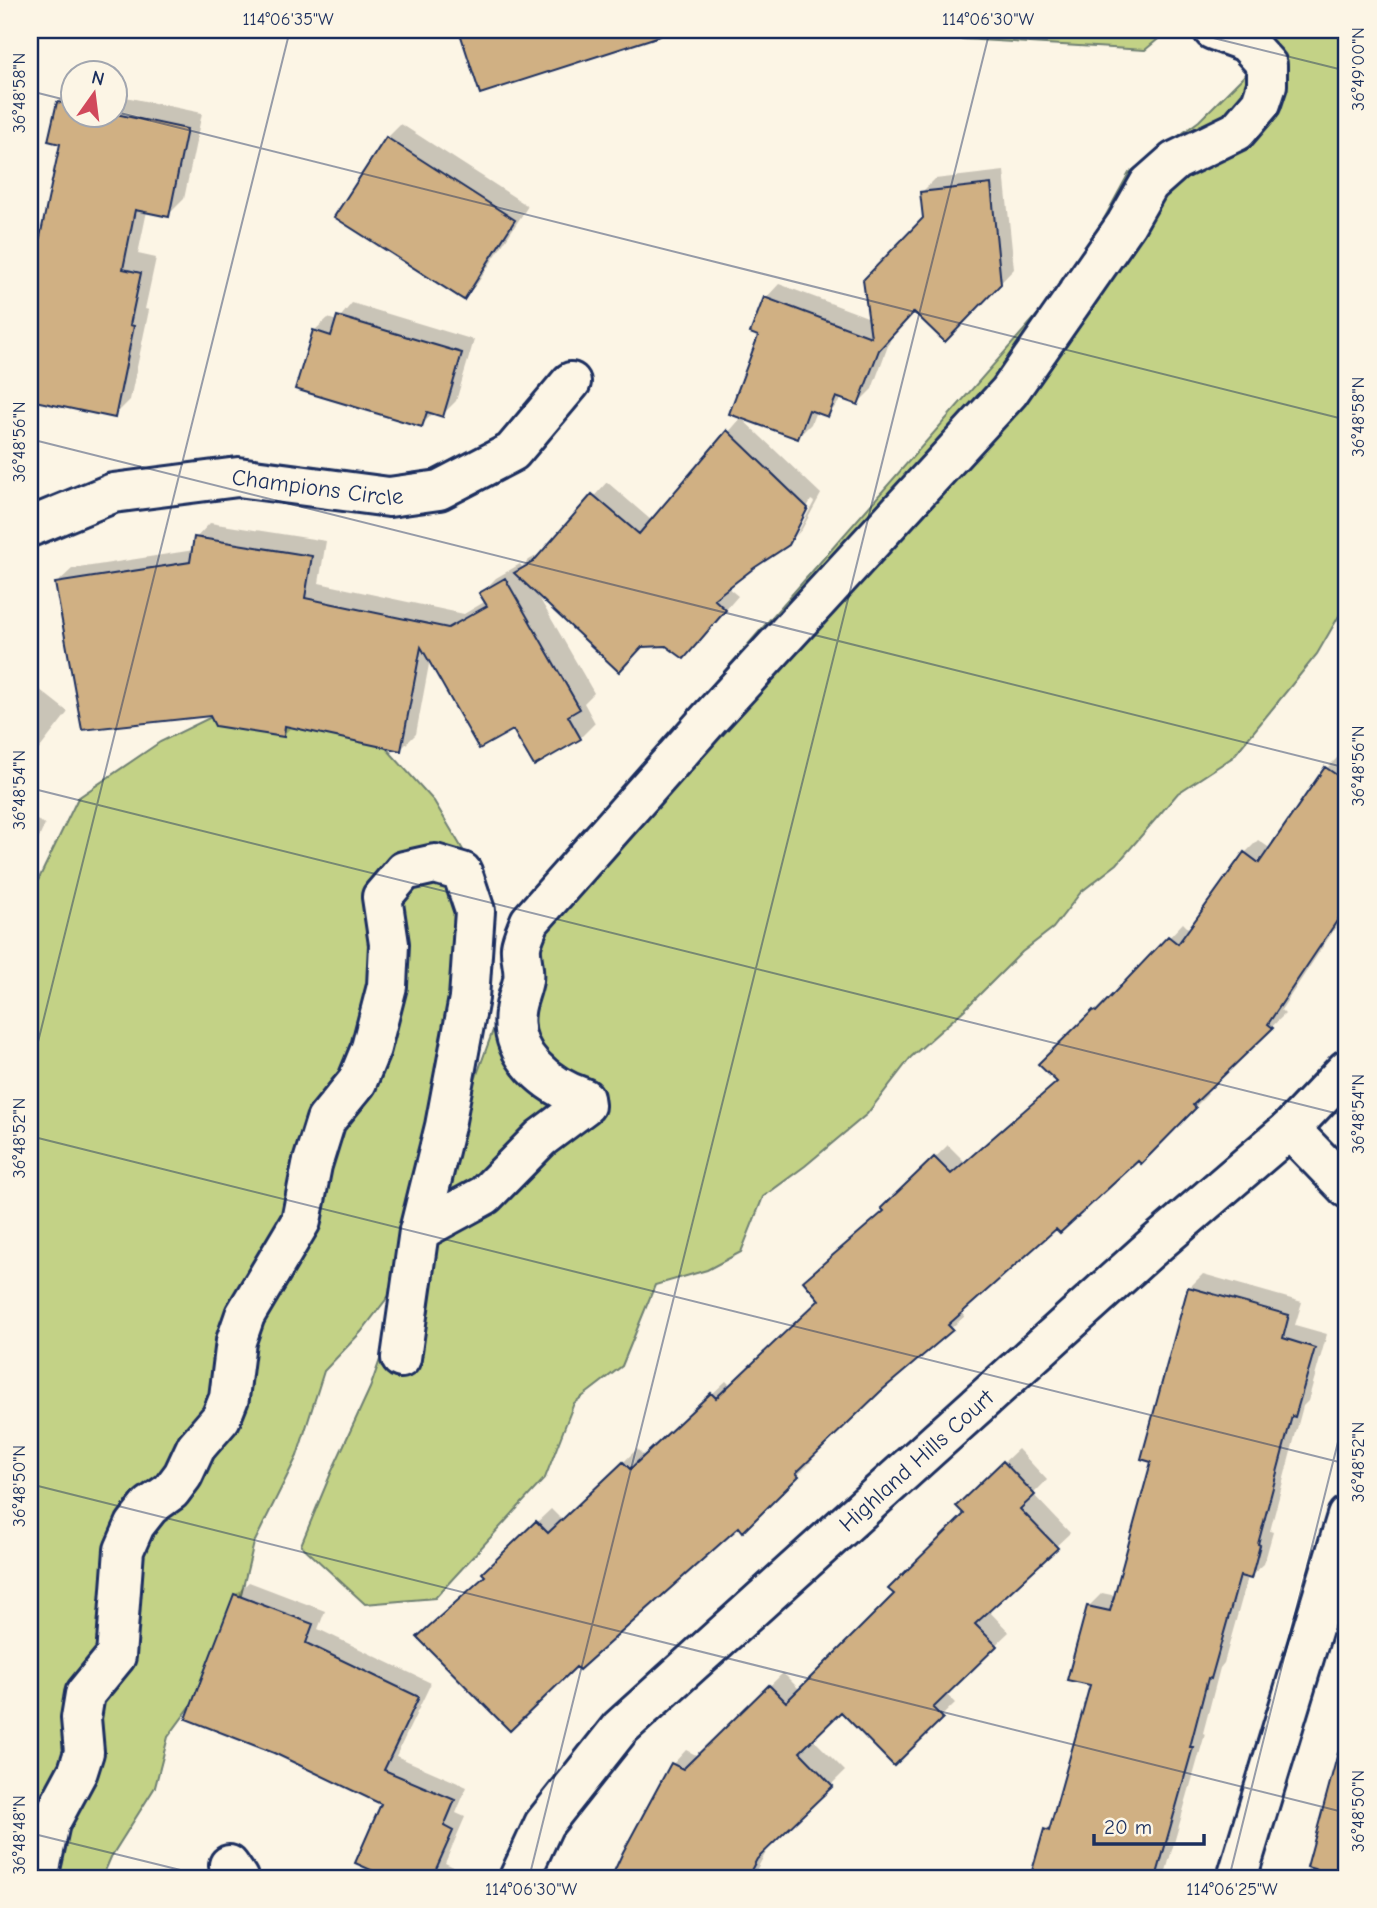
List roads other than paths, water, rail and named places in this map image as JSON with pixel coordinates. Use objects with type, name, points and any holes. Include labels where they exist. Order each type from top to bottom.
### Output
[{"type":"street","points":[[419,1231],[485,1195],[541,1138],[584,1105],[584,1098],[541,1075],[523,1055],[516,1036],[514,1014],[524,978],[521,947],[530,921],[709,719],[1009,392],[1126,224],[1149,184],[1175,161],[1237,131],[1261,103],[1267,85],[1267,65],[1246,42],[1213,30]]},
{"type":"street","name":"Champions Circle","points":[[30,527],[113,492],[238,477],[389,497],[439,491],[512,452],[571,382]]},
{"type":"street","points":[[38,1878],[50,1823],[78,1771],[84,1752],[81,1718],[86,1694],[116,1656],[124,1550],[135,1525],[150,1506],[171,1491],[183,1475],[196,1447],[221,1419],[229,1398],[236,1340],[245,1315],[301,1222],[312,1165],[326,1120],[356,1082],[371,1048],[387,986],[389,944],[382,897],[404,871],[435,864],[462,872],[475,911],[469,998],[445,1126],[419,1231],[401,1358]]},
{"type":"street","name":"Highland Hills Court","points":[[519,1878],[544,1824],[620,1728],[1149,1250],[1290,1129],[1347,1069]]},
{"type":"street","points":[[1290,1129],[1347,1188]]},
{"type":"street","points":[[1237,1878],[1347,1516]]}]
